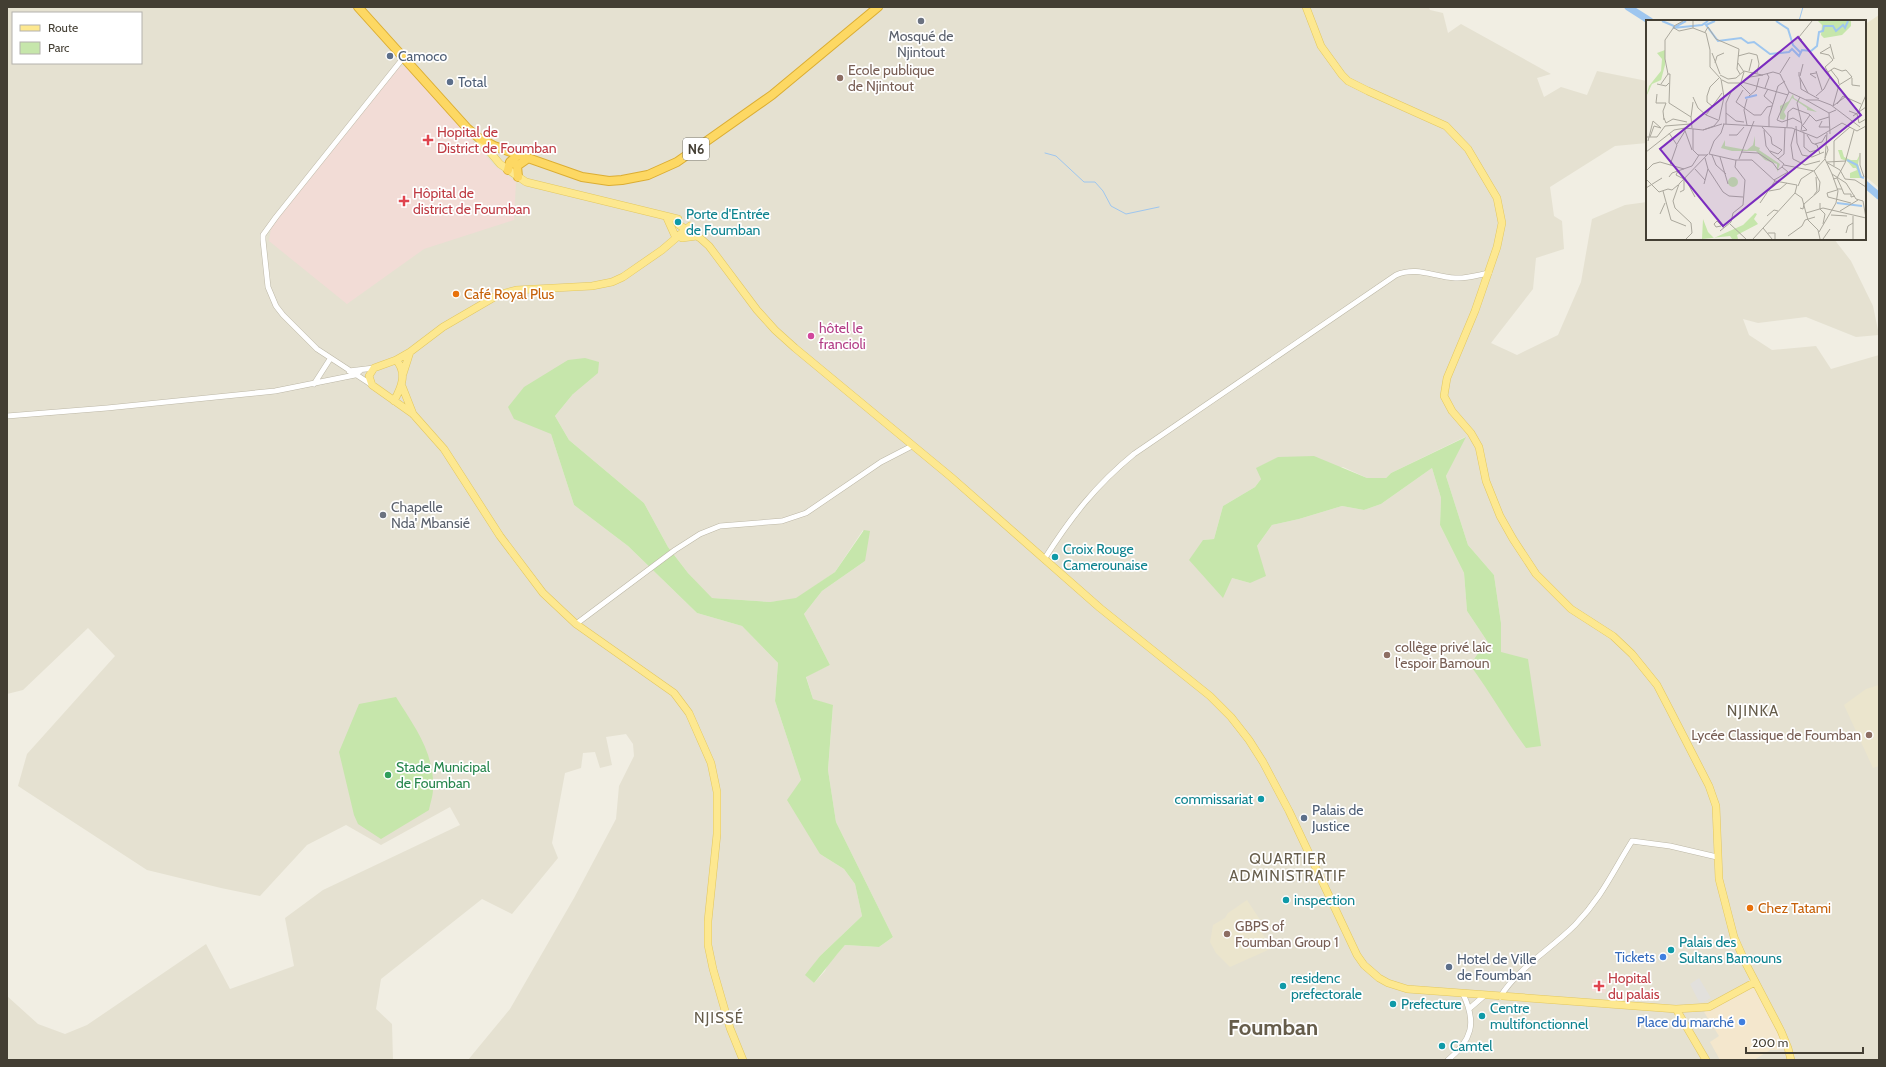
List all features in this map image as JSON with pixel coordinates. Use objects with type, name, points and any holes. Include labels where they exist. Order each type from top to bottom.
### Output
[{"type":"highway","name":"N6","points":[[358,7],[467,128],[479,138],[518,155],[582,177],[609,181],[635,178],[664,168],[682,159],[778,90],[878,7]]},
{"type":"highway","points":[[508,170],[510,162],[518,155]]},
{"type":"highway","points":[[518,177],[517,166],[527,158]]},
{"type":"main road","points":[[1306,7],[1321,46],[1348,81],[1388,101],[1438,121],[1453,132],[1468,149],[1497,198],[1502,214],[1500,237],[1489,274],[1447,378],[1444,396],[1446,402],[1479,447],[1486,481],[1500,516],[1536,574],[1571,609],[1626,647],[1657,685],[1709,786],[1715,801],[1717,813],[1717,857],[1719,879],[1730,924],[1738,947],[1785,1040],[1791,1060]]},
{"type":"main road","points":[[479,138],[494,158],[508,170],[518,177],[535,185],[664,216],[690,229],[716,254],[757,310],[775,330],[1045,558],[1126,630],[1210,696],[1241,728],[1263,762],[1289,811],[1351,944],[1357,955],[1371,972],[1388,983],[1398,987],[1463,994],[1676,1008],[1708,1007],[1755,982]]},
{"type":"main road","points":[[664,216],[677,239]]},
{"type":"main road","points":[[690,229],[623,277],[604,285],[516,290],[498,295],[444,327],[410,352],[396,360],[374,368],[368,376],[372,385],[413,414],[434,437],[452,460],[478,505],[517,561],[543,593],[576,624],[668,689],[678,698],[689,713],[711,763],[715,778],[718,808],[716,859],[708,921],[708,945],[734,1040],[743,1060]]},
{"type":"main road","points":[[677,239],[699,237]]},
{"type":"main road","points":[[394,401],[402,386],[403,374],[410,352]]},
{"type":"main road","points":[[396,360],[403,374]]},
{"type":"main road","points":[[402,386],[413,414]]},
{"type":"main road","points":[[1676,1008],[1706,1060]]},
{"type":"street","points":[[372,385],[330,359],[308,340],[276,306],[268,287],[263,235],[276,216],[404,57]]},
{"type":"street","points":[[1045,558],[1081,505],[1114,470],[1134,454],[1396,275],[1407,271],[1418,271],[1455,278],[1489,274]]},
{"type":"street","points":[[314,384],[330,359]]},
{"type":"street","points":[[349,371],[374,368]]},
{"type":"street","points":[[7,416],[107,408],[275,390],[314,384],[355,375],[361,370]]},
{"type":"street","points":[[576,624],[675,550],[700,534],[720,526],[782,521],[806,513],[881,462],[912,446]]},
{"type":"street","points":[[1500,996],[1522,969],[1560,940],[1592,907],[1614,874],[1632,841],[1670,846],[1717,857]]},
{"type":"street","points":[[1448,1060],[1463,1046],[1468,1039],[1471,1024],[1470,1008],[1463,994]]},
{"type":"street","points":[[1470,1008],[1485,995]]},
{"type":"shaded area","points":[[7,7],[1429,7],[1430,10],[1443,13],[1448,33],[1461,24],[1551,74],[1537,78],[1544,97],[1561,87],[1587,95],[1597,71],[1646,81],[1646,143],[1615,146],[1550,187],[1554,216],[1562,221],[1564,249],[1536,258],[1533,289],[1491,343],[1517,355],[1558,335],[1581,282],[1592,219],[1625,205],[1646,202],[1646,240],[1835,240],[1851,261],[1873,306],[1879,335],[1856,337],[1806,317],[1758,323],[1743,319],[1749,335],[1772,350],[1816,346],[1831,369],[1879,355],[1879,1060],[468,1060],[510,1009],[574,898],[616,819],[619,786],[634,756],[633,744],[626,734],[606,737],[612,765],[600,768],[595,752],[583,753],[581,768],[565,773],[552,843],[558,858],[512,914],[482,899],[381,979],[376,1009],[392,1024],[393,1060],[7,1060],[7,996],[38,1024],[65,1034],[87,1025],[206,944],[230,989],[294,966],[285,918],[323,890],[460,825],[450,807],[381,845],[346,825],[307,845],[260,896],[147,870],[18,786],[27,754],[115,656],[88,628],[23,690],[7,694]],"holes":[[[524,387],[573,394],[555,416],[569,440],[644,503],[668,547],[688,573],[711,598],[770,602],[796,599],[835,572],[863,530],[865,561],[822,591],[804,614],[830,665],[806,676],[813,699],[833,706],[828,770],[836,822],[893,937],[879,947],[845,945],[814,983],[806,975],[820,956],[862,916],[855,884],[844,869],[820,854],[801,780],[775,701],[778,663],[742,626],[697,613],[628,546],[574,505],[551,434]],[[1465,437],[1446,476],[1468,545],[1494,575],[1501,623],[1501,652],[1482,680],[1471,665],[1493,650],[1467,611],[1464,573],[1440,525],[1441,498],[1432,468],[1381,504],[1364,510],[1342,506],[1299,519],[1272,525],[1257,546],[1250,583],[1232,578],[1203,540],[1214,539],[1223,506],[1255,487],[1261,479],[1343,467],[1367,478],[1386,478],[1391,473]]]},
{"type":"shaded area","points":[[1879,15],[1879,188],[1866,177],[1867,23]]},
{"type":"shaded area","name":"Hôpital de district de Foumban","points":[[406,66],[494,165],[516,182],[514,220],[424,249],[347,304],[269,241],[271,227],[391,75],[400,67]]},
{"type":"shaded area","name":"Lycée Classique de Foumban","points":[[1879,685],[1879,766],[1873,768],[1844,705],[1866,689]]},
{"type":"shaded area","points":[[1247,900],[1266,929],[1262,933],[1267,941],[1272,938],[1277,946],[1230,967],[1216,953],[1210,942],[1213,925],[1225,918],[1228,913]]},
{"type":"shaded area","points":[[1699,978],[1711,998],[1703,1002],[1699,1002],[1690,984]]},
{"type":"shaded area","name":"Hopital du palais","points":[[1593,979],[1607,981],[1605,993],[1592,991]]},
{"type":"shaded area","name":"Place du marché","points":[[1754,987],[1786,1049],[1770,1050],[1754,1060],[1720,1060],[1710,1042],[1719,1036],[1704,1012]]},
{"type":"green space","points":[[585,358],[599,362],[598,373],[573,394],[555,416],[569,440],[644,503],[668,547],[688,573],[712,598],[770,602],[796,598],[835,572],[864,530],[870,531],[865,561],[822,591],[804,614],[830,665],[806,677],[813,699],[833,705],[828,770],[836,822],[893,937],[879,947],[845,945],[814,983],[805,975],[820,956],[862,916],[855,884],[844,869],[820,854],[787,800],[801,780],[775,701],[778,663],[742,626],[697,613],[628,546],[574,505],[551,434],[514,419],[508,407],[524,387],[568,360]]},
{"type":"green space","points":[[1466,437],[1446,476],[1468,545],[1494,575],[1501,623],[1501,652],[1528,659],[1541,746],[1526,748],[1470,665],[1479,652],[1493,650],[1467,611],[1464,573],[1440,525],[1441,498],[1432,468],[1381,504],[1364,510],[1342,506],[1299,519],[1272,525],[1257,546],[1266,576],[1250,583],[1232,578],[1223,598],[1189,560],[1203,540],[1214,539],[1223,506],[1255,487],[1261,479],[1256,468],[1278,457],[1314,456],[1367,478],[1386,478],[1391,473]]},
{"type":"green space","name":"Stade Municipal de Foumban","points":[[396,697],[416,729],[427,752],[433,776],[433,792],[429,810],[381,839],[358,824],[354,815],[339,752],[359,704]]},
{"type":"waterway","points":[[1628,7],[1648,20]]},
{"type":"waterway","points":[[1799,20],[1803,7]]},
{"type":"waterway","points":[[1045,153],[1056,156],[1084,182],[1095,182],[1103,191],[1111,206],[1126,214],[1159,207]]},
{"type":"waterway","points":[[1866,185],[1879,196]]},
{"type":"place","name":"Mosqué de Njintout","points":[[921,21]]},
{"type":"place","name":"Camoco","points":[[390,56]]},
{"type":"place","name":"Ecole publique de Njintout","points":[[840,78]]},
{"type":"place","name":"Total","points":[[450,82]]},
{"type":"place","name":"Hopital de District de Foumban","points":[[428,140]]},
{"type":"place","name":"Hôpital de district de Foumban","points":[[404,201]]},
{"type":"place","name":"Porte d'Entrée de Foumban","points":[[678,222]]},
{"type":"place","name":"Café Royal Plus","points":[[456,294]]},
{"type":"place","name":"hôtel le francioli","points":[[811,336]]},
{"type":"place","name":"Chapelle Nda' Mbansié","points":[[383,515]]},
{"type":"place","name":"Croix Rouge Camerounaise","points":[[1055,557]]},
{"type":"place","name":"collège privé laîc l'espoir Bamoun","points":[[1387,655]]},
{"type":"place","name":"Lycée Classique de Foumban","points":[[1869,735]]},
{"type":"place","name":"Stade Municipal de Foumban","points":[[388,775]]},
{"type":"place","name":"commissariat","points":[[1261,799]]},
{"type":"place","name":"Palais de Justice","points":[[1304,818]]},
{"type":"place","name":"inspection","points":[[1286,900]]},
{"type":"place","name":"Chez Tatami","points":[[1750,908]]},
{"type":"place","name":"GBPS of Foumban Group 1","points":[[1227,934]]},
{"type":"place","name":"Palais des Sultans Bamouns","points":[[1671,950]]},
{"type":"place","name":"Tickets","points":[[1663,957]]},
{"type":"place","name":"Hotel de Ville de Foumban","points":[[1449,967]]},
{"type":"place","name":"residenc prefectorale","points":[[1283,986]]},
{"type":"place","name":"Hopital du palais","points":[[1599,986]]},
{"type":"place","name":"Prefecture","points":[[1393,1004]]},
{"type":"place","name":"Centre multifonctionnel","points":[[1482,1016]]},
{"type":"place","name":"Place du marché","points":[[1742,1022]]},
{"type":"place","name":"Camtel","points":[[1442,1046]]},
{"type":"district","name":"NJINKA","points":[[1753,711]]},
{"type":"district","name":"QUARTIER ADMINISTRATIF","points":[[1288,868]]},
{"type":"district","name":"NJISSÉ","points":[[719,1018]]},
{"type":"district","name":"Foumban","points":[[1273,1027]]}]
